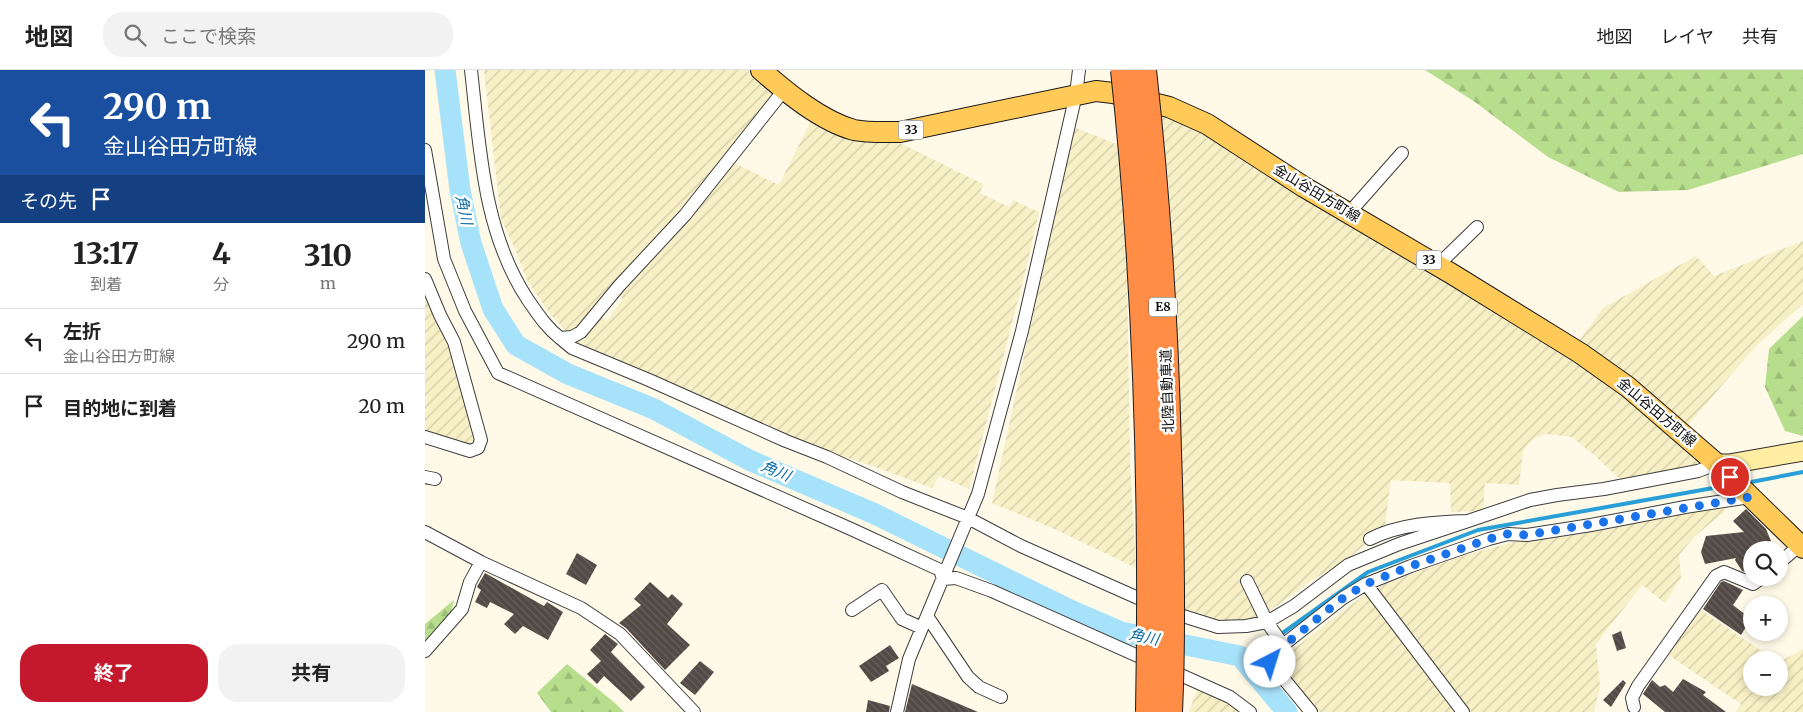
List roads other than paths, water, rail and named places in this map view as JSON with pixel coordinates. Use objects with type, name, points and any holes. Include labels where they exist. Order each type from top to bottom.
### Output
[{"type":"highway","name":"北陸自動車道","points":[[1123,70],[1135,209],[1144,356],[1150,557],[1147,712]]},
{"type":"highway","name":"北陸自動車道","points":[[1144,70],[1157,208],[1167,356],[1172,586],[1170,712]]},
{"type":"main road","name":"金山谷田方町線","points":[[761,70],[784,90],[826,118],[854,130],[901,132],[1096,91],[1113,93],[1185,113],[1207,124],[1304,187],[1438,265],[1580,353],[1628,387],[1719,465],[1801,546]]},
{"type":"main road","points":[[1719,465],[1803,452]]},
{"type":"street","points":[[471,70],[486,184],[496,234],[521,288],[550,330],[572,348],[827,457],[1137,598],[1183,616],[1218,627],[1246,626],[1267,622],[1294,606],[1348,566],[1399,544],[1468,520],[1530,500],[1557,494],[1604,489],[1698,471],[1719,465]]},
{"type":"street","points":[[897,712],[909,659],[978,494],[1022,331],[1076,94],[1079,70]]},
{"type":"street","points":[[560,338],[572,337],[581,332],[619,286],[685,215],[784,90]]},
{"type":"street","points":[[425,150],[445,260],[465,311],[498,373],[851,529],[940,570],[944,577]]},
{"type":"street","points":[[1349,213],[1402,154]]},
{"type":"street","points":[[1438,265],[1477,227]]},
{"type":"street","points":[[425,279],[454,342],[481,440],[478,448],[470,452],[425,437]]},
{"type":"street","points":[[1311,712],[1270,662],[1272,655],[1343,598],[1366,584],[1449,552],[1507,534],[1527,535],[1750,497]]},
{"type":"street","points":[[1370,539],[1381,533],[1411,526],[1468,520]]},
{"type":"street","points":[[425,532],[481,562],[581,608],[620,634],[694,712]]},
{"type":"street","points":[[1788,556],[1801,546]]},
{"type":"street","points":[[425,651],[462,609],[470,582],[481,562]]},
{"type":"street","points":[[1637,710],[1632,698],[1638,686],[1715,576],[1725,572],[1743,580]]},
{"type":"street","points":[[944,577],[956,578],[992,591],[1230,697],[1250,712]]},
{"type":"street","points":[[1247,581],[1267,622],[1283,645]]},
{"type":"street","points":[[1366,584],[1463,712]]},
{"type":"street","points":[[852,610],[882,590],[902,619],[924,622],[968,677],[979,687],[1001,697]]},
{"type":"waterway","name":"角川","points":[[445,70],[460,190],[471,243],[493,309],[516,345],[568,374],[654,409],[749,460],[875,514],[1072,611],[1121,632],[1240,656],[1287,712]]},
{"type":"waterway","points":[[1746,483],[1803,472]]},
{"type":"waterway","points":[[1240,656],[1257,649],[1284,632],[1368,572],[1478,530],[1730,485]]}]
